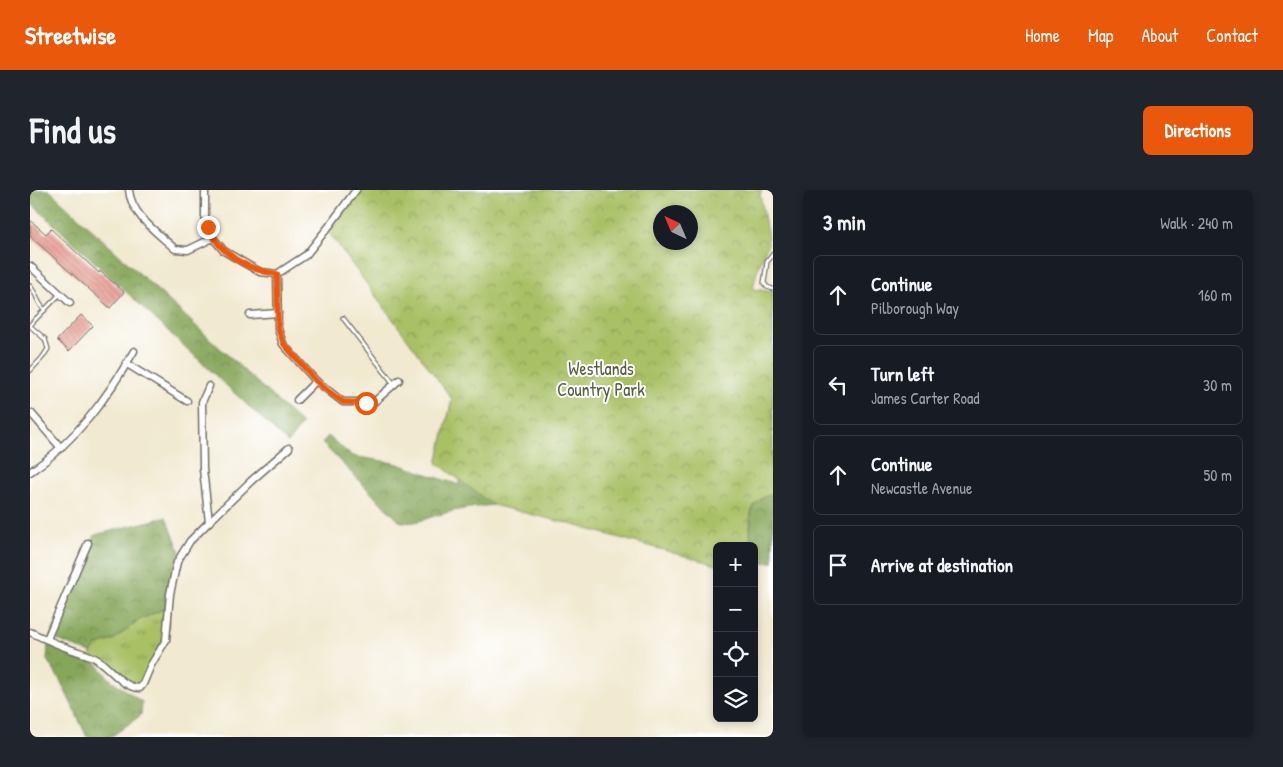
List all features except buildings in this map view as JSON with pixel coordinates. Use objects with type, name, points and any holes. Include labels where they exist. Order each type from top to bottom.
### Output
[{"type":"street","points":[[129,190],[132,205],[138,214],[175,249],[188,250],[213,238]]},
{"type":"street","points":[[206,190],[205,216],[213,238],[224,251],[248,266],[260,272],[277,274],[306,255],[356,190]]},
{"type":"street","points":[[30,266],[70,303]]},
{"type":"street","points":[[277,274],[278,329],[284,344],[316,381],[343,402],[356,403],[374,402],[396,383]]},
{"type":"street","points":[[250,315],[278,313]]},
{"type":"street","points":[[30,472],[61,448],[85,424],[134,351]]},
{"type":"street","points":[[127,364],[187,401]]},
{"type":"street","points":[[298,400],[316,381]]},
{"type":"street","points":[[209,386],[202,402],[203,469],[209,522]]},
{"type":"street","points":[[31,413],[61,448]]},
{"type":"street","points":[[30,632],[90,655],[124,683],[133,688],[140,688],[166,640],[170,594],[178,562],[190,541],[251,481],[290,448]]},
{"type":"street","points":[[47,639],[88,543]]},
{"type":"lane","points":[[773,254],[767,262],[764,283],[767,287],[773,289]]},
{"type":"lane","points":[[30,286],[36,292],[40,305],[45,310]]},
{"type":"lane","points":[[30,371],[48,349],[46,339],[30,326],[60,294]]},
{"type":"lane","points":[[343,318],[396,383]]},
{"type":"green space","points":[[30,190],[49,190],[302,424],[288,443],[30,202]]},
{"type":"green space","name":"Westlands Country Park","points":[[360,190],[762,190],[760,194],[768,244],[757,271],[753,289],[773,292],[773,494],[764,497],[753,507],[750,521],[750,542],[713,542],[713,564],[570,524],[493,505],[437,463],[452,399],[329,233]]},
{"type":"green space","points":[[328,436],[352,456],[395,463],[459,485],[459,478],[493,505],[467,508],[415,522],[399,521],[322,443]]},
{"type":"green space","points":[[773,494],[773,562],[758,563],[758,542],[750,542],[750,521],[753,507],[757,501]]},
{"type":"green space","points":[[166,517],[180,551],[168,587],[165,608],[139,620],[113,640],[97,645],[91,653],[50,637],[95,535]]},
{"type":"green space","points":[[168,607],[168,630],[143,684],[133,688],[90,655],[97,645],[113,640],[139,620]]},
{"type":"green space","points":[[48,644],[95,662],[110,679],[142,702],[141,715],[111,737],[87,737],[60,680],[47,660]]},
{"type":"route","points":[[208,227],[213,238],[224,251],[260,272],[277,274],[278,329],[284,344],[316,381],[343,402],[366,403]]}]
